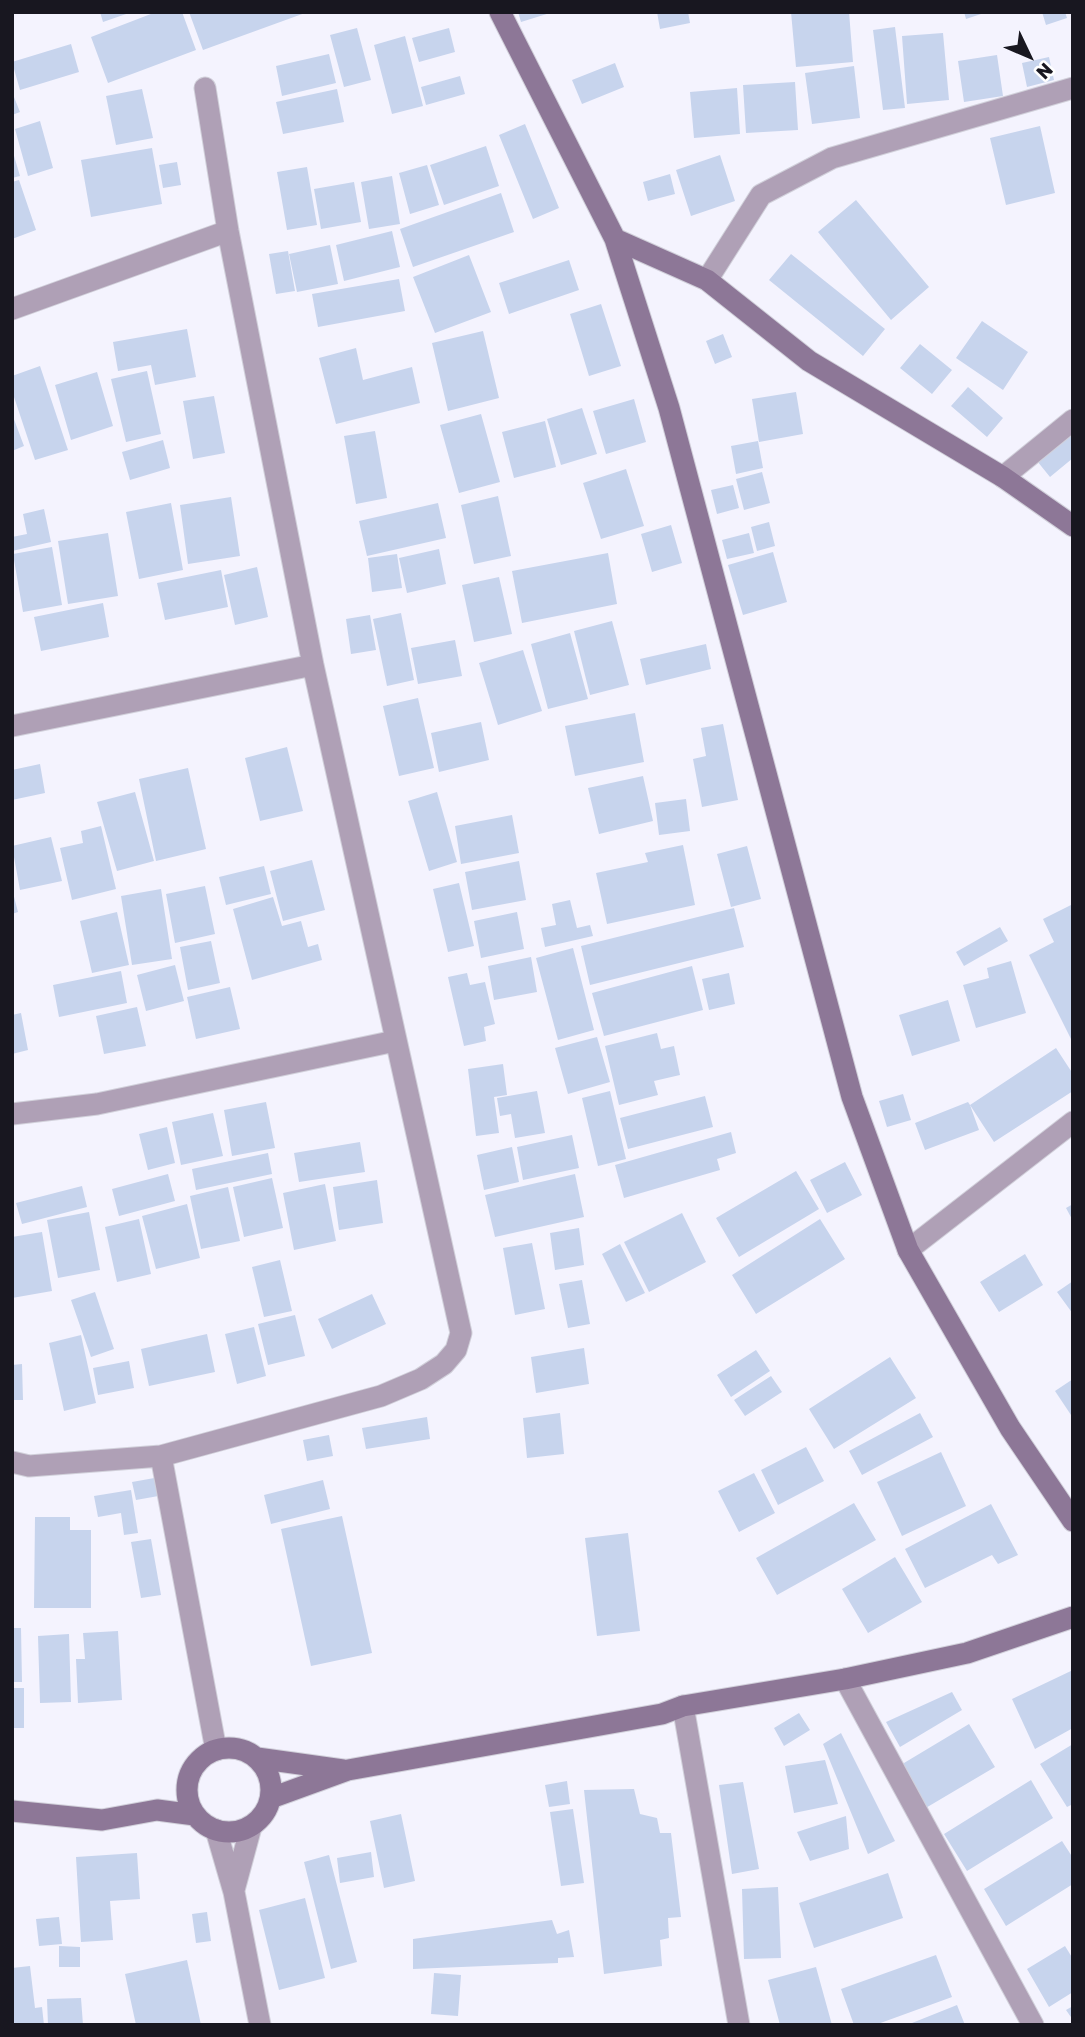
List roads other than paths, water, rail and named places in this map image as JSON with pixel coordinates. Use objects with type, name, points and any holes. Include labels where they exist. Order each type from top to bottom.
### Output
[{"type":"street","points":[[500,12],[615,239],[669,408],[852,1097],[908,1250],[1010,1427],[1073,1521]]},
{"type":"street","points":[[12,1462],[29,1465],[161,1456],[381,1396],[421,1379],[444,1364],[456,1350],[461,1333],[313,665],[228,232],[205,88]]},
{"type":"street","points":[[707,280],[761,195],[832,158],[1073,88]]},
{"type":"street","points":[[12,309],[228,232]]},
{"type":"street","points":[[615,239],[707,280],[809,361],[1003,477],[1073,526]]},
{"type":"street","points":[[1003,477],[1073,421]]},
{"type":"street","points":[[12,726],[313,665]]},
{"type":"street","points":[[12,1114],[97,1104],[395,1041]]},
{"type":"street","points":[[908,1250],[1073,1122]]},
{"type":"street","points":[[161,1456],[216,1750]]},
{"type":"street","points":[[271,1798],[348,1770],[662,1714],[683,1706],[845,1679],[967,1653],[1073,1617]]},
{"type":"street","points":[[845,1679],[1033,2025]]},
{"type":"street","points":[[683,1706],[739,2025]]},
{"type":"street","points":[[257,1758],[271,1784],[271,1798],[264,1815],[251,1827],[233,1832],[216,1830],[195,1815],[188,1801],[187,1785],[192,1770],[202,1757],[216,1750],[245,1751],[257,1758],[348,1770]]},
{"type":"street","points":[[157,1810],[187,1785]]},
{"type":"street","points":[[12,1811],[102,1820],[157,1810],[195,1815]]},
{"type":"street","points":[[234,1892],[251,1827]]},
{"type":"street","points":[[216,1830],[234,1892],[260,2025]]}]
